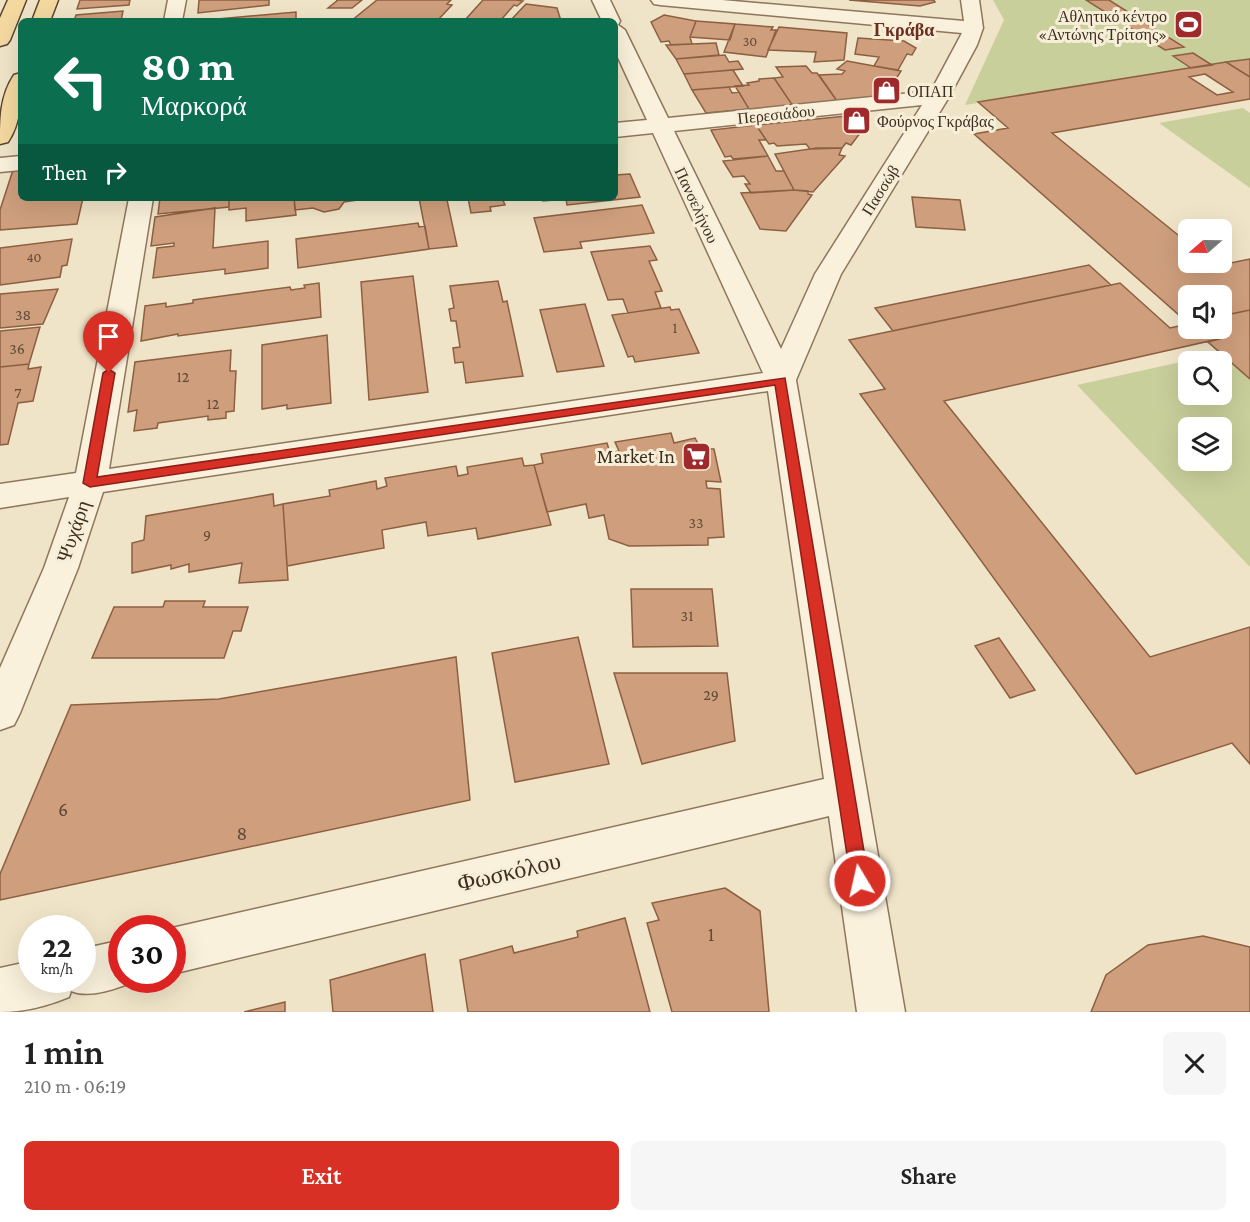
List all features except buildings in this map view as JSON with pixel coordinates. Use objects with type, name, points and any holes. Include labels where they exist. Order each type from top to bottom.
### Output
[{"type":"main road","points":[[0,40],[17,0]]},
{"type":"main road","points":[[42,18],[49,0]]},
{"type":"main road","points":[[0,137],[18,87]]},
{"type":"street","points":[[174,18],[177,0]]},
{"type":"street","points":[[601,0],[610,18]]},
{"type":"street","points":[[660,0],[973,28]]},
{"type":"street","name":"Πασσώβ","points":[[780,380],[828,274],[938,98],[967,45],[973,28],[970,0]]},
{"type":"street","name":"Πανσελήνου","points":[[618,36],[780,380],[881,1012]]},
{"type":"street","name":"Περεσιάδου","points":[[618,130],[938,98]]},
{"type":"street","points":[[0,165],[18,163]]},
{"type":"street","name":"Ψυχάρη","points":[[0,713],[61,568],[90,483],[140,201]]},
{"type":"street","points":[[0,496],[780,380]]},
{"type":"street","name":"Φωσκόλου","points":[[186,948],[846,793]]},
{"type":"street","points":[[0,992],[18,988]]},
{"type":"green space","points":[[993,0],[1250,0],[1250,59],[965,105],[1004,20]]},
{"type":"green space","points":[[1243,108],[1250,113],[1250,188],[1159,123]]},
{"type":"green space","points":[[1178,363],[1178,405],[1232,405],[1232,363],[1250,379],[1250,567],[1077,385]]},
{"type":"place","name":"Αθλητικό κέντρο «Αντώνης Τρίτσης»","points":[[1188,25]]},
{"type":"place","name":"ΟΠΑΠ","points":[[886,91]]},
{"type":"place","name":"Φούρνος Γκράβας","points":[[856,121]]},
{"type":"place","name":"Market In","points":[[696,456]]},
{"type":"district","name":"Γκράβα","points":[[904,30]]},
{"type":"route","points":[[109,373],[90,483],[780,380],[860,881]]}]
